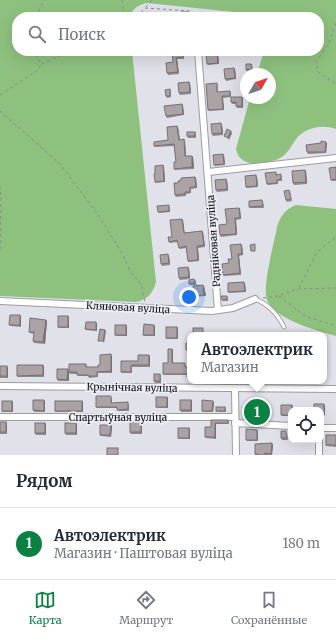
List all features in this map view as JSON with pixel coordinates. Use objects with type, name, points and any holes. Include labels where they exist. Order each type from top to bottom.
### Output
[{"type":"street","name":"Радніковая вуліца","points":[[198,56],[218,310]]},
{"type":"street","points":[[208,172],[336,158]]},
{"type":"street","name":"Кляновая вуліца","points":[[0,301],[218,310],[233,308],[255,299]]},
{"type":"street","name":"Крынічная вуліца","points":[[0,386],[336,389]]},
{"type":"street","points":[[235,389],[236,455]]},
{"type":"street","name":"Спартыўная вуліца","points":[[0,416],[235,420],[288,426]]},
{"type":"street","points":[[324,428],[336,428]]},
{"type":"street","points":[[319,443],[320,455]]},
{"type":"lane","points":[[255,299],[267,306],[284,327]]},
{"type":"path","points":[[38,12],[44,0]]},
{"type":"path","points":[[122,0],[123,12]]},
{"type":"path","points":[[141,12],[152,0]]},
{"type":"path","points":[[145,8],[194,12]]},
{"type":"path","points":[[324,50],[329,43],[336,23]]},
{"type":"path","points":[[37,56],[42,64]]},
{"type":"path","points":[[0,95],[38,70],[42,64],[60,56]]},
{"type":"path","points":[[320,56],[316,62],[318,72],[336,84]]},
{"type":"path","points":[[0,111],[60,164],[93,207],[123,255],[130,271],[141,284],[147,308]]},
{"type":"path","points":[[0,186],[0,251]]},
{"type":"path","points":[[298,289],[317,252],[336,237]]},
{"type":"path","points":[[255,299],[278,296],[298,289],[336,288]]},
{"type":"path","points":[[278,296],[305,316],[336,326]]},
{"type":"green space","points":[[0,0],[336,0],[336,129],[320,127],[304,132],[296,139],[283,156],[276,160],[262,163],[249,163],[242,160],[237,154],[236,149],[248,104],[276,104],[276,68],[259,68],[262,56],[324,56],[324,12],[234,12],[147,3],[136,7],[132,12],[12,12],[12,56],[133,56],[156,282],[149,295],[143,300],[136,302],[0,296]]},
{"type":"green space","points":[[296,205],[336,209],[336,336],[297,323],[287,318],[271,307],[267,300],[267,275],[277,227],[284,214]]},
{"type":"building","points":[[172,56],[183,56],[176,58],[178,72],[167,73],[166,63],[173,62]]},
{"type":"building","points":[[206,56],[217,56],[218,63],[207,64]]},
{"type":"building","points":[[246,64],[251,64],[252,68],[246,68]]},
{"type":"building","points":[[234,68],[235,78],[225,79],[224,69]]},
{"type":"building","points":[[189,82],[190,92],[179,93],[178,83]]},
{"type":"building","points":[[217,83],[217,92],[230,91],[230,96],[222,96],[223,109],[208,110],[206,84]]},
{"type":"building","points":[[170,89],[170,96],[166,96],[165,90]]},
{"type":"building","points":[[231,97],[240,97],[240,104],[242,104],[242,106],[236,106],[236,102],[231,102]]},
{"type":"building","points":[[182,104],[183,114],[166,116],[164,106]]},
{"type":"building","points":[[221,123],[222,133],[212,134],[211,124]]},
{"type":"building","points":[[177,126],[179,140],[184,139],[185,156],[192,156],[192,167],[174,169],[174,162],[176,162],[174,144],[154,146],[154,142],[168,140],[167,127]]},
{"type":"building","points":[[227,129],[231,131],[228,138],[224,136]]},
{"type":"building","points":[[187,132],[195,132],[195,136],[187,136]]},
{"type":"building","points":[[321,141],[326,142],[325,152],[307,152],[306,145],[321,143]]},
{"type":"building","points":[[223,154],[224,164],[214,165],[213,155]]},
{"type":"building","points":[[163,165],[164,181],[155,182],[155,166]]},
{"type":"building","points":[[336,167],[336,179],[331,180],[329,168]]},
{"type":"building","points":[[305,170],[306,182],[293,183],[292,171]]},
{"type":"building","points":[[276,172],[276,175],[281,174],[281,179],[277,180],[277,183],[267,184],[265,173]]},
{"type":"building","points":[[256,175],[257,186],[246,187],[245,176]]},
{"type":"building","points":[[195,177],[196,187],[190,187],[190,192],[185,192],[185,194],[175,195],[174,183],[178,183],[181,178]]},
{"type":"building","points":[[226,179],[227,189],[216,190],[215,180]]},
{"type":"building","points":[[289,190],[291,199],[286,200],[284,191]]},
{"type":"building","points":[[262,200],[263,206],[249,207],[249,201]]},
{"type":"building","points":[[169,205],[169,211],[158,212],[157,206]]},
{"type":"building","points":[[239,208],[240,218],[235,218],[236,234],[220,235],[219,225],[227,224],[225,209]]},
{"type":"building","points":[[182,219],[184,233],[202,231],[204,245],[197,246],[198,260],[188,261],[186,246],[179,248],[177,240],[169,242],[168,237],[172,237],[170,220]]},
{"type":"building","points":[[241,244],[242,254],[238,254],[240,273],[223,275],[222,264],[229,263],[228,259],[232,259],[230,245]]},
{"type":"building","points":[[255,244],[255,251],[251,251],[250,245]]},
{"type":"building","points":[[168,254],[169,263],[161,264],[160,255]]},
{"type":"building","points":[[188,267],[189,277],[179,278],[178,268]]},
{"type":"building","points":[[194,279],[195,283],[189,284],[189,280]]},
{"type":"building","points":[[244,282],[245,291],[228,292],[228,283]]},
{"type":"building","points":[[203,285],[204,295],[194,296],[193,286]]},
{"type":"building","points":[[182,295],[190,295],[190,299],[183,300]]},
{"type":"building","points":[[221,296],[227,296],[227,299],[222,300]]},
{"type":"building","points":[[10,315],[20,315],[20,325],[9,325]]},
{"type":"building","points":[[58,316],[68,316],[68,327],[58,327]]},
{"type":"building","points":[[30,318],[46,320],[43,342],[33,341],[34,332],[29,332]]},
{"type":"building","points":[[86,322],[96,322],[96,330],[85,329]]},
{"type":"building","points":[[144,324],[154,325],[154,335],[143,335]]},
{"type":"building","points":[[115,325],[126,325],[126,335],[115,335]]},
{"type":"building","points":[[166,327],[177,327],[177,338],[166,338]]},
{"type":"building","points":[[193,328],[203,328],[203,332],[193,332]]},
{"type":"building","points":[[100,329],[105,330],[103,341],[98,341]]},
{"type":"building","points":[[168,349],[172,349],[172,363],[185,363],[185,367],[187,367],[187,374],[163,374],[163,363],[168,363]]},
{"type":"building","points":[[111,354],[111,371],[97,372],[97,376],[77,375],[77,372],[69,372],[69,364],[86,364],[86,367],[98,367],[98,365],[100,365],[100,355]]},
{"type":"building","points":[[138,355],[149,355],[149,365],[131,365],[131,372],[121,372],[121,361],[138,361]]},
{"type":"building","points":[[17,365],[43,365],[43,375],[17,376]]},
{"type":"building","points":[[0,366],[7,366],[7,376],[0,376]]},
{"type":"building","points":[[57,369],[68,369],[67,380],[57,379]]},
{"type":"building","points":[[154,374],[160,374],[160,381],[154,381]]},
{"type":"building","points":[[96,396],[111,396],[111,403],[128,402],[128,409],[117,410],[117,407],[96,407]]},
{"type":"building","points":[[156,397],[167,397],[167,407],[156,407]]},
{"type":"building","points":[[33,400],[44,400],[44,411],[33,410]]},
{"type":"building","points":[[180,400],[191,400],[191,410],[180,410]]},
{"type":"building","points":[[202,400],[213,401],[212,411],[202,411]]},
{"type":"building","points":[[2,401],[12,401],[12,411],[2,411]]},
{"type":"building","points":[[55,401],[82,401],[82,411],[55,411]]},
{"type":"building","points":[[247,402],[264,403],[264,413],[247,413]]},
{"type":"building","points":[[314,404],[324,404],[324,407],[314,407]]},
{"type":"building","points":[[281,405],[292,405],[292,407],[288,407],[288,415],[281,415]]},
{"type":"building","points":[[216,407],[225,407],[225,411],[216,411]]},
{"type":"building","points":[[211,420],[228,420],[228,423],[215,423],[215,437],[205,437],[205,427],[211,427]]},
{"type":"building","points":[[0,422],[6,422],[6,432],[0,432]]},
{"type":"building","points":[[130,422],[141,422],[141,432],[130,432]]},
{"type":"building","points":[[35,423],[45,423],[45,433],[35,433]]},
{"type":"building","points":[[65,423],[76,423],[76,433],[65,433]]},
{"type":"building","points":[[100,425],[111,425],[110,435],[100,435]]},
{"type":"building","points":[[178,428],[189,428],[189,438],[178,438]]},
{"type":"building","points":[[246,429],[257,430],[257,440],[246,440]]},
{"type":"building","points":[[281,431],[286,431],[287,438],[281,438]]},
{"type":"building","points":[[326,435],[336,435],[336,445],[326,445]]},
{"type":"building","points":[[272,443],[271,454],[255,454],[255,444]]},
{"type":"building","points":[[107,448],[118,448],[118,455],[107,455]]},
{"type":"place","name":"Автоэлектрик","points":[[257,412]]}]
